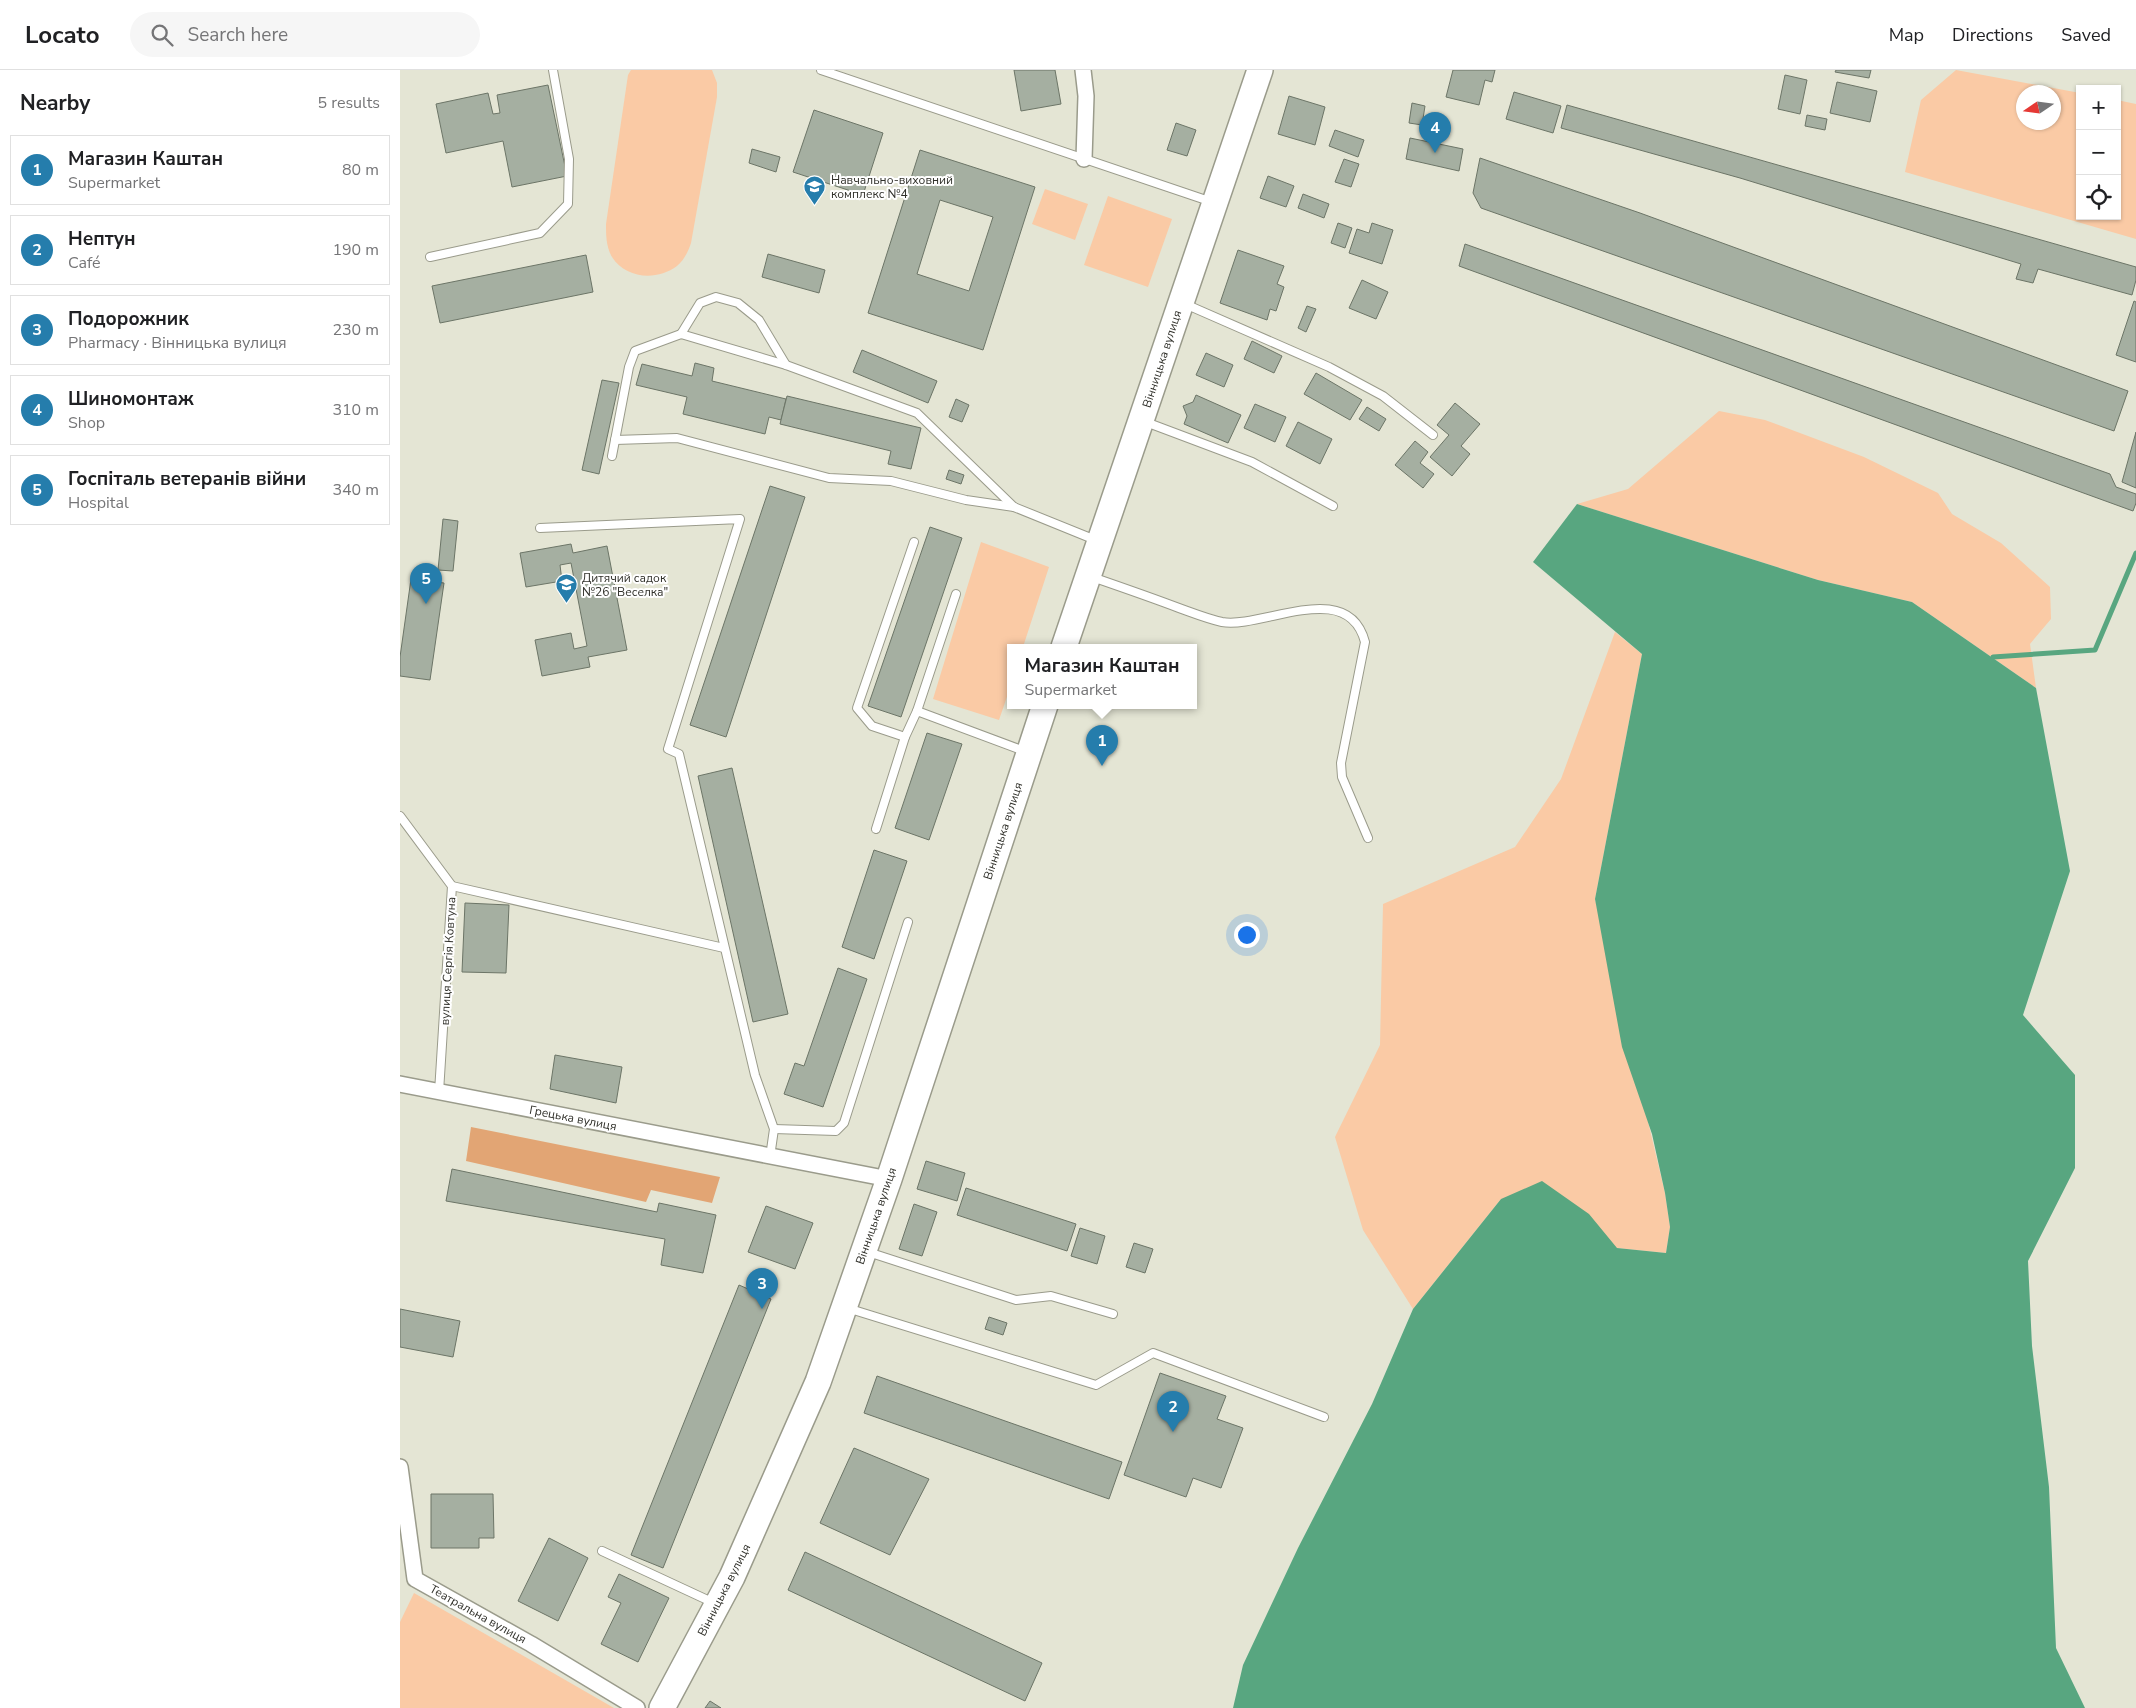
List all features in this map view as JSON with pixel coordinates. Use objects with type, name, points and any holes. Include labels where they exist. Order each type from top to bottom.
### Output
[{"type":"main road","name":"Вінницька вулиця","points":[[1065,644],[1142,420],[1213,203],[1260,70]]},
{"type":"main road","name":"Вінницька вулиця","points":[[662,1708],[717,1605],[760,1518],[818,1382],[889,1179],[1044,709]]},
{"type":"street","points":[[1083,70],[1086,96],[1084,159]]},
{"type":"street","name":"Грецька вулиця","points":[[400,1084],[746,1153],[889,1179]]},
{"type":"street","name":"Театральна вулиця","points":[[400,1467],[415,1579],[637,1708]]},
{"type":"lane","points":[[430,257],[540,234],[568,204],[569,159],[553,70]]},
{"type":"lane","points":[[821,70],[1213,203]]},
{"type":"lane","points":[[681,334],[700,302],[716,297],[738,303],[759,320],[786,365]]},
{"type":"lane","points":[[1181,302],[1328,367],[1383,396],[1433,435]]},
{"type":"lane","points":[[612,456],[628,367],[636,351],[681,334],[786,365],[917,414],[1014,507]]},
{"type":"lane","points":[[1142,420],[1252,462],[1333,506]]},
{"type":"lane","points":[[615,440],[677,438],[829,478],[891,481],[966,500],[1014,507],[1071,532],[1100,542]]},
{"type":"lane","points":[[540,528],[740,518],[668,749],[679,754],[755,1075],[774,1129],[770,1157]]},
{"type":"lane","points":[[905,737],[872,726],[857,708],[914,542]]},
{"type":"lane","points":[[1088,576],[1224,622],[1299,610],[1338,611],[1350,616],[1359,625],[1365,642],[1341,763],[1342,777],[1368,838]]},
{"type":"lane","points":[[876,829],[905,737],[917,711],[956,594]]},
{"type":"lane","points":[[917,711],[1029,753]]},
{"type":"lane","name":"вулиця Сергія Ковтуна","points":[[400,816],[452,886],[440,1092]]},
{"type":"lane","points":[[452,886],[724,948]]},
{"type":"lane","points":[[774,1129],[836,1131],[844,1124],[908,922]]},
{"type":"lane","points":[[864,1251],[1016,1300],[1051,1296],[1113,1314]]},
{"type":"lane","points":[[845,1307],[1096,1385],[1154,1353],[1324,1417]]},
{"type":"lane","points":[[602,1551],[717,1605]]},
{"type":"shaded area","points":[[631,70],[712,70],[717,83],[717,97],[691,243],[686,256],[677,266],[669,271],[651,276],[633,273],[625,270],[618,264],[610,253],[606,237],[606,224],[628,75]]},
{"type":"shaded area","points":[[1956,70],[2037,85],[2016,85],[2016,130],[2061,130],[2061,89],[2076,92],[2076,220],[2121,220],[2121,101],[2136,104],[2136,239],[1905,172],[1921,100]]},
{"type":"shaded area","points":[[1045,189],[1088,204],[1075,240],[1032,224]]},
{"type":"shaded area","points":[[1108,196],[1172,219],[1148,287],[1084,265]]},
{"type":"shaded area","points":[[1719,411],[1765,420],[1864,457],[1938,493],[1952,514],[2001,543],[2050,587],[2051,619],[2030,644],[2036,688],[1912,602],[1818,580],[1577,504],[1628,489]]},
{"type":"shaded area","points":[[1577,504],[1818,580],[1912,602],[2036,688],[2070,871],[2023,1015],[2075,1075],[2075,1168],[2028,1261],[2032,1346],[2049,1487],[2056,1648],[2085,1708],[1233,1708],[1243,1665],[1298,1548],[1372,1404],[1413,1309],[1501,1199],[1542,1181],[1589,1214],[1617,1248],[1666,1253],[1670,1227],[1665,1193],[1652,1134],[1622,1047],[1595,899],[1642,654],[1533,562]]},
{"type":"shaded area","points":[[981,542],[1049,567],[1024,644],[1007,644],[1007,697],[999,720],[933,699]]},
{"type":"shaded area","points":[[1615,632],[1642,654],[1595,899],[1665,1193],[1670,1227],[1666,1253],[1617,1248],[1501,1199],[1413,1309],[1363,1230],[1335,1137],[1380,1045],[1383,904],[1515,847],[1561,779]]},
{"type":"shaded area","points":[[471,1127],[720,1177],[712,1203],[651,1190],[646,1202],[466,1161]]},
{"type":"shaded area","points":[[414,1593],[614,1708],[400,1708],[400,1622]]},
{"type":"building","points":[[1014,70],[1055,70],[1061,104],[1021,111]]},
{"type":"building","points":[[1453,70],[1495,70],[1492,82],[1485,80],[1479,105],[1446,97]]},
{"type":"building","points":[[1836,70],[1871,70],[1869,78],[1835,72]]},
{"type":"building","points":[[1785,75],[1807,80],[1800,114],[1778,109]]},
{"type":"building","points":[[1837,82],[1877,91],[1870,122],[1830,113]]},
{"type":"building","points":[[548,85],[567,176],[512,187],[503,141],[446,153],[436,104],[488,93],[493,114],[500,113],[497,95]]},
{"type":"building","points":[[1514,92],[1561,106],[1553,133],[1506,119]]},
{"type":"building","points":[[1289,96],[1325,107],[1315,145],[1278,134]]},
{"type":"building","points":[[1412,103],[1425,106],[1422,125],[1409,123]]},
{"type":"building","points":[[1567,105],[2136,267],[2136,280],[2132,295],[2038,269],[2033,283],[2016,279],[2021,264],[1740,178],[1561,128]]},
{"type":"building","points":[[814,110],[883,133],[863,195],[793,172]]},
{"type":"building","points":[[1807,115],[1827,119],[1825,130],[1805,126]]},
{"type":"building","points":[[1176,123],[1196,130],[1187,156],[1167,150]]},
{"type":"building","points":[[1335,130],[1364,140],[1358,157],[1329,146]]},
{"type":"building","points":[[1410,138],[1463,149],[1459,171],[1406,159]]},
{"type":"building","points":[[752,149],[780,157],[776,172],[749,163]]},
{"type":"building","points":[[920,150],[1035,187],[983,350],[868,313]],"holes":[[[940,200],[993,217],[969,291],[917,274]]]},
{"type":"building","points":[[1480,158],[1640,213],[2128,391],[2114,431],[1481,208],[1473,193]]},
{"type":"building","points":[[1344,159],[1359,164],[1351,187],[1335,182]]},
{"type":"building","points":[[1268,176],[1294,186],[1286,207],[1260,198]]},
{"type":"building","points":[[1303,194],[1329,204],[1324,218],[1298,208]]},
{"type":"building","points":[[1338,223],[1352,228],[1345,248],[1331,243]]},
{"type":"building","points":[[1372,223],[1393,230],[1382,264],[1349,253],[1357,229],[1369,233]]},
{"type":"building","points":[[1465,244],[2110,474],[2116,487],[2136,494],[2136,503],[2133,511],[1459,266]]},
{"type":"building","points":[[1238,250],[1284,266],[1277,284],[1284,287],[1276,311],[1270,309],[1267,320],[1220,303]]},
{"type":"building","points":[[768,254],[825,270],[819,293],[762,277]]},
{"type":"building","points":[[586,255],[593,292],[440,323],[432,286]]},
{"type":"building","points":[[1362,280],[1388,292],[1376,319],[1349,308]]},
{"type":"building","points":[[2134,301],[2136,302],[2136,362],[2116,355]]},
{"type":"building","points":[[1307,306],[1316,309],[1306,332],[1298,328]]},
{"type":"building","points":[[1252,341],[1282,356],[1274,373],[1244,359]]},
{"type":"building","points":[[862,350],[937,381],[928,403],[853,372]]},
{"type":"building","points":[[1206,353],[1233,365],[1224,387],[1196,375]]},
{"type":"building","points":[[695,363],[714,368],[712,381],[786,399],[781,420],[769,417],[765,434],[683,414],[687,397],[636,385],[642,364],[692,376]]},
{"type":"building","points":[[1316,373],[1362,400],[1350,420],[1304,394]]},
{"type":"building","points":[[602,380],[619,383],[599,474],[582,470]]},
{"type":"building","points":[[1196,395],[1241,415],[1228,443],[1184,424],[1187,416],[1183,406],[1193,402]]},
{"type":"building","points":[[787,396],[921,428],[911,469],[888,464],[891,451],[780,424]]},
{"type":"building","points":[[956,399],[969,405],[962,422],[949,417]]},
{"type":"building","points":[[1455,403],[1480,424],[1461,446],[1470,454],[1452,476],[1430,457],[1449,435],[1437,425]]},
{"type":"building","points":[[1255,404],[1286,417],[1275,442],[1244,428]]},
{"type":"building","points":[[1367,407],[1386,419],[1379,431],[1359,419]]},
{"type":"building","points":[[1298,422],[1332,439],[1320,464],[1286,446]]},
{"type":"building","points":[[2136,432],[2136,488],[2122,482]]},
{"type":"building","points":[[1415,441],[1428,452],[1420,463],[1434,474],[1423,488],[1395,465]]},
{"type":"building","points":[[949,470],[964,475],[961,484],[946,479]]},
{"type":"building","points":[[770,486],[805,497],[726,737],[690,725]]},
{"type":"building","points":[[443,519],[458,521],[453,571],[438,570]]},
{"type":"building","points":[[930,527],[962,538],[901,717],[868,706]]},
{"type":"building","points":[[571,544],[573,553],[607,546],[627,650],[588,657],[590,667],[542,676],[535,640],[571,633],[574,649],[587,646],[571,563],[560,565],[562,581],[526,587],[520,553]]},
{"type":"building","points":[[411,579],[444,583],[430,680],[400,676],[400,657]]},
{"type":"building","points":[[927,733],[962,744],[929,840],[895,828]]},
{"type":"building","points":[[732,768],[788,1014],[753,1022],[698,776]]},
{"type":"building","points":[[874,850],[907,861],[874,959],[842,947]]},
{"type":"building","points":[[465,903],[509,905],[506,973],[462,972]]},
{"type":"building","points":[[838,968],[867,979],[823,1107],[784,1094],[795,1063],[804,1066]]},
{"type":"building","points":[[555,1055],[622,1067],[616,1103],[550,1089]]},
{"type":"building","points":[[926,1161],[965,1173],[957,1201],[917,1189]]},
{"type":"building","points":[[452,1169],[657,1212],[659,1203],[716,1215],[703,1273],[661,1265],[665,1239],[446,1201]]},
{"type":"building","points":[[966,1188],[1076,1224],[1067,1251],[957,1215]]},
{"type":"building","points":[[914,1204],[937,1212],[922,1256],[899,1249]]},
{"type":"building","points":[[766,1206],[813,1223],[795,1269],[748,1252]]},
{"type":"building","points":[[1080,1228],[1105,1236],[1097,1264],[1071,1256]]},
{"type":"building","points":[[1134,1243],[1153,1249],[1145,1273],[1126,1267]]},
{"type":"building","points":[[739,1285],[771,1299],[663,1568],[631,1555]]},
{"type":"building","points":[[400,1309],[460,1321],[453,1357],[400,1347]]},
{"type":"building","points":[[989,1317],[1007,1323],[1003,1335],[985,1329]]},
{"type":"building","points":[[1160,1373],[1226,1396],[1217,1419],[1243,1428],[1221,1488],[1193,1478],[1186,1497],[1124,1475]]},
{"type":"building","points":[[877,1376],[1122,1462],[1109,1499],[864,1413]]},
{"type":"building","points":[[854,1448],[929,1479],[890,1555],[820,1523]]},
{"type":"building","points":[[431,1494],[493,1494],[494,1538],[479,1538],[479,1548],[431,1548]]},
{"type":"building","points":[[549,1538],[588,1558],[558,1621],[518,1601]]},
{"type":"building","points":[[805,1552],[1042,1663],[1025,1701],[788,1590]]},
{"type":"building","points":[[619,1574],[669,1598],[638,1662],[601,1644],[621,1603],[608,1597]]},
{"type":"building","points":[[710,1701],[721,1708],[705,1708]]},
{"type":"waterway","points":[[1993,657],[2095,650],[2136,553]]},
{"type":"place","name":"Шиномонтаж","points":[[1435,153]]},
{"type":"place","name":"Навчально-виховний комплекс №4","points":[[815,206]]},
{"type":"place","name":"Госпіталь ветеранів війни","points":[[426,604]]},
{"type":"place","name":"Дитячий садок №26 \"Веселка\"","points":[[566,604]]},
{"type":"place","name":"Магазин Каштан","points":[[1102,766]]},
{"type":"place","name":"Подорожник","points":[[762,1309]]},
{"type":"place","name":"Нептун","points":[[1173,1432]]}]
